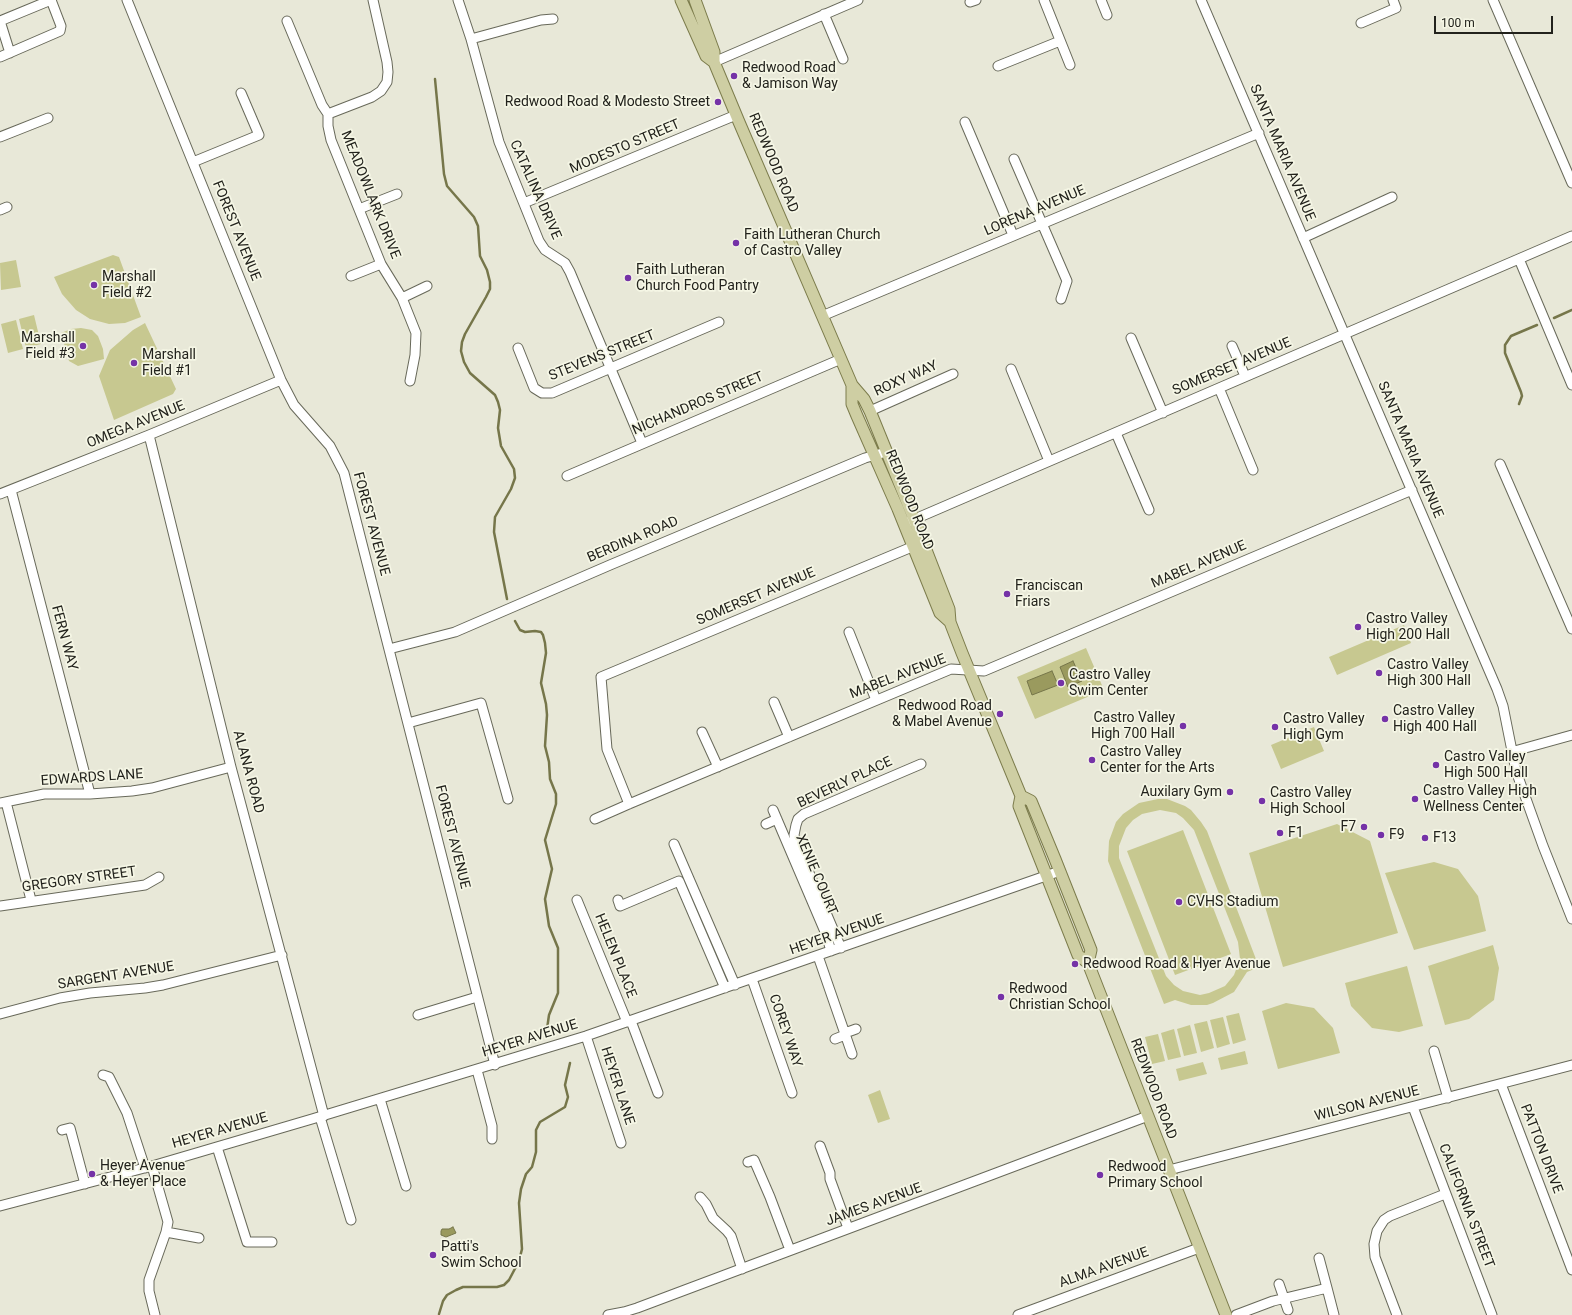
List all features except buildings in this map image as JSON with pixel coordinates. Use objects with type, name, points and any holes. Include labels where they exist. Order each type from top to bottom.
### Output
[{"type":"main road","name":"REDWOOD ROAD","points":[[681,0],[706,56],[714,62]]},
{"type":"main road","name":"REDWOOD ROAD","points":[[695,0],[714,52],[714,62],[736,115],[852,385],[864,399],[870,410],[886,452],[940,613],[950,622],[1022,796],[1031,801],[1060,871],[1091,950],[1088,963]]},
{"type":"main road","name":"REDWOOD ROAD","points":[[852,385],[852,404],[874,456],[909,521]]},
{"type":"main road","name":"REDWOOD ROAD","points":[[1022,796],[1019,806],[1078,955],[1088,963],[1226,1315]]},
{"type":"street","points":[[0,57],[60,31],[61,26],[51,0],[0,21],[10,52]]},
{"type":"street","name":"FOREST AVENUE","points":[[127,0],[281,380],[294,404],[330,446],[344,473],[495,1065]]},
{"type":"street","points":[[328,114],[372,97],[381,91],[387,82],[387,62],[373,0]]},
{"type":"street","name":"CATALINA DRIVE","points":[[458,0],[471,39],[499,142],[524,204],[545,250],[565,263],[570,272],[642,443]]},
{"type":"street","points":[[714,62],[858,0]]},
{"type":"street","points":[[1044,0],[1070,65]]},
{"type":"street","points":[[1101,0],[1107,15]]},
{"type":"street","name":"SANTA MARIA AVENUE","points":[[1201,0],[1303,238],[1346,334],[1497,689],[1503,706],[1516,771],[1543,846],[1572,919]]},
{"type":"street","points":[[1493,0],[1572,183]]},
{"type":"street","points":[[1361,22],[1395,4]]},
{"type":"street","points":[[824,14],[843,59]]},
{"type":"street","points":[[471,39],[541,20],[553,19]]},
{"type":"street","name":"MEADOWLARK DRIVE","points":[[286,21],[322,105],[328,114],[328,126],[331,140],[381,264],[402,298],[416,334],[415,355],[410,381]]},
{"type":"street","points":[[998,66],[1060,40]]},
{"type":"street","points":[[193,162],[259,135],[241,93]]},
{"type":"street","name":"MODESTO STREET","points":[[524,204],[736,115]]},
{"type":"street","points":[[0,137],[48,118]]},
{"type":"street","points":[[965,122],[1013,235]]},
{"type":"street","name":"LORENA AVENUE","points":[[822,316],[1259,133]]},
{"type":"street","points":[[1014,159],[1067,281],[1061,299]]},
{"type":"street","points":[[359,209],[397,194]]},
{"type":"street","points":[[1303,238],[1392,197]]},
{"type":"street","name":"SOMERSET AVENUE","points":[[909,521],[1572,236]]},
{"type":"street","points":[[1519,259],[1572,385]]},
{"type":"street","points":[[351,276],[381,264]]},
{"type":"street","points":[[402,298],[427,286]]},
{"type":"street","name":"STEVENS STREET","points":[[518,348],[534,388],[542,393],[552,393],[720,322]]},
{"type":"street","points":[[1131,338],[1163,413]]},
{"type":"street","points":[[1232,346],[1246,376]]},
{"type":"street","name":"NICHANDROS STREET","points":[[566,476],[841,360]]},
{"type":"street","points":[[1011,369],[1049,461]]},
{"type":"street","name":"ROXY WAY","points":[[870,410],[953,374]]},
{"type":"street","name":"OMEGA AVENUE","points":[[0,494],[281,380]]},
{"type":"street","points":[[1219,388],[1253,470]]},
{"type":"street","points":[[1116,433],[1149,510]]},
{"type":"street","name":"ALANA ROAD","points":[[148,435],[231,767],[282,955],[322,1116],[351,1220]]},
{"type":"street","name":"BERDINA ROAD","points":[[389,649],[455,632],[610,565],[886,452]]},
{"type":"street","points":[[1500,464],[1572,629]]},
{"type":"street","name":"FERN WAY","points":[[11,490],[90,794]]},
{"type":"street","name":"MABEL AVENUE","points":[[595,819],[951,669],[969,671],[986,670],[1412,490]]},
{"type":"street","name":"SOMERSET AVENUE","points":[[629,804],[607,749],[601,677],[917,545]]},
{"type":"street","points":[[849,632],[876,700]]},
{"type":"street","points":[[774,702],[789,737]]},
{"type":"street","points":[[408,723],[481,703],[508,799]]},
{"type":"street","points":[[702,732],[718,767]]},
{"type":"street","points":[[1511,752],[1572,735]]},
{"type":"street","name":"BEVERLY PLACE","points":[[841,948],[795,840],[794,835],[798,819],[804,814],[921,764]]},
{"type":"street","name":"EDWARDS LANE","points":[[3,803],[44,794],[90,794],[152,788],[231,767]]},
{"type":"street","points":[[3,803],[31,900]]},
{"type":"street","name":"XENIE COURT","points":[[773,810],[826,934],[831,951]]},
{"type":"street","points":[[766,824],[777,819]]},
{"type":"street","points":[[674,844],[735,984]]},
{"type":"street","name":"HEYER AVENUE","points":[[0,1206],[148,1167],[495,1065],[586,1036],[1047,877],[1060,871]]},
{"type":"street","name":"GREGORY STREET","points":[[0,906],[31,900],[145,885],[159,877]]},
{"type":"street","points":[[618,900],[620,906],[679,881],[725,988]]},
{"type":"street","name":"HELEN PLACE","points":[[577,900],[658,1093]]},
{"type":"street","name":"SARGENT AVENUE","points":[[0,1014],[60,998],[90,993],[163,985],[282,955]]},
{"type":"street","points":[[818,956],[852,1054]]},
{"type":"street","name":"COREY WAY","points":[[752,979],[792,1093]]},
{"type":"street","points":[[418,1015],[477,997]]},
{"type":"street","points":[[835,1039],[856,1029]]},
{"type":"street","name":"HEYER LANE","points":[[586,1036],[621,1143]]},
{"type":"street","points":[[1434,1051],[1448,1098]]},
{"type":"street","name":"WILSON AVENUE","points":[[1169,1170],[1572,1065]]},
{"type":"street","points":[[477,1070],[492,1126],[492,1139]]},
{"type":"street","points":[[103,1076],[110,1077],[128,1113],[168,1222],[166,1232],[149,1280],[149,1290],[156,1315]]},
{"type":"street","name":"PATTON DRIVE","points":[[1501,1084],[1572,1270]]},
{"type":"street","points":[[380,1099],[406,1186]]},
{"type":"street","name":"CALIFORNIA STREET","points":[[1413,1107],[1492,1315]]},
{"type":"street","name":"JAMES AVENUE","points":[[608,1315],[625,1314],[848,1228],[930,1199],[1148,1116]]},
{"type":"street","points":[[62,1130],[70,1128],[85,1184]]},
{"type":"street","points":[[820,1146],[830,1173],[830,1179],[848,1228]]},
{"type":"street","points":[[216,1147],[247,1242],[272,1242]]},
{"type":"street","points":[[748,1162],[754,1160],[790,1250]]},
{"type":"street","points":[[1397,1315],[1375,1257],[1374,1244],[1377,1231],[1384,1220],[1390,1216],[1446,1194]]},
{"type":"street","points":[[700,1197],[706,1204],[713,1218],[727,1231],[730,1236],[742,1269]]},
{"type":"street","points":[[166,1232],[199,1238]]},
{"type":"street","name":"ALMA AVENUE","points":[[1018,1315],[1200,1248]]},
{"type":"street","points":[[1319,1258],[1334,1315]]},
{"type":"street","points":[[1280,1284],[1288,1310]]},
{"type":"street","points":[[1236,1315],[1273,1301],[1327,1288]]},
{"type":"green space","name":"Marshall Field #2","points":[[113,255],[119,257],[141,317],[125,323],[109,324],[90,319],[76,310],[62,294],[54,277]]},
{"type":"green space","points":[[16,260],[21,287],[1,290],[0,263]]},
{"type":"green space","points":[[34,315],[41,344],[26,348],[19,319]]},
{"type":"green space","points":[[16,320],[23,349],[8,353],[1,324]]},
{"type":"green space","name":"Marshall Field #1","points":[[145,323],[176,389],[173,394],[114,420],[99,376],[110,350],[133,330]]},
{"type":"green space","name":"Marshall Field #3","points":[[81,328],[92,330],[98,336],[103,349],[104,359],[78,366],[69,361],[61,333],[71,329]]},
{"type":"green space","points":[[1404,625],[1411,643],[1337,675],[1329,657]]},
{"type":"green space","name":"Castro Valley Swim Center","points":[[1086,648],[1104,690],[1035,719],[1017,677]]},
{"type":"green space","points":[[1314,727],[1324,751],[1281,769],[1271,745]]},
{"type":"green space","points":[[1158,799],[1167,799],[1191,810],[1201,822],[1207,831],[1259,967],[1247,972],[1234,992],[1213,1003],[1207,1005],[1191,1005],[1175,1000],[1164,1004],[1108,861],[1109,841],[1116,822],[1123,814],[1139,803]],"holes":[[[1160,810],[1176,813],[1194,830],[1238,942],[1240,959],[1234,975],[1225,986],[1200,995],[1183,991],[1174,985],[1166,976],[1119,858],[1119,846],[1126,828],[1133,820],[1142,814]]]},
{"type":"green space","points":[[1337,824],[1370,841],[1398,933],[1283,967],[1249,853]]},
{"type":"green space","name":"CVHS Stadium","points":[[1183,830],[1231,954],[1175,975],[1127,851]]},
{"type":"green space","points":[[1434,862],[1458,869],[1478,896],[1486,931],[1414,950],[1385,873]]},
{"type":"green space","points":[[1493,945],[1499,968],[1494,1000],[1469,1019],[1445,1025],[1428,966]]},
{"type":"green space","points":[[1407,966],[1423,1026],[1399,1032],[1372,1028],[1351,1006],[1345,983]]},
{"type":"green space","points":[[1286,1003],[1314,1008],[1333,1028],[1340,1053],[1278,1069],[1262,1011]]},
{"type":"green space","points":[[1239,1013],[1246,1040],[1233,1044],[1226,1016]]},
{"type":"green space","points":[[1223,1017],[1230,1044],[1217,1048],[1210,1020]]},
{"type":"green space","points":[[1207,1021],[1214,1048],[1201,1052],[1194,1024]]},
{"type":"green space","points":[[1190,1025],[1197,1053],[1184,1056],[1177,1029]]},
{"type":"green space","points":[[1174,1029],[1181,1057],[1168,1060],[1161,1033]]},
{"type":"green space","points":[[1158,1034],[1165,1061],[1152,1064],[1145,1037]]},
{"type":"green space","points":[[1245,1051],[1248,1064],[1221,1070],[1218,1058]]},
{"type":"green space","points":[[1203,1062],[1207,1074],[1179,1081],[1176,1069]]},
{"type":"green space","points":[[880,1090],[890,1119],[878,1123],[868,1095]]},
{"type":"shaded area","points":[[1073,661],[1082,681],[1068,687],[1060,667]]},
{"type":"shaded area","points":[[1052,671],[1058,685],[1032,695],[1027,681]]},
{"type":"shaded area","points":[[453,1227],[456,1233],[446,1237],[441,1235],[442,1229],[449,1229]]},
{"type":"waterway","points":[[435,79],[444,174],[447,186],[474,217],[478,226],[480,256],[487,270],[490,282],[490,289],[465,334],[461,351],[464,362],[470,373],[495,395],[500,410],[498,428],[501,446],[514,469],[515,478],[511,489],[495,517],[494,532],[507,599]]},
{"type":"waterway","points":[[1554,318],[1572,310]]},
{"type":"waterway","points":[[1519,404],[1522,396],[1505,353],[1505,345],[1511,336],[1537,325]]},
{"type":"waterway","points":[[515,621],[520,630],[525,632],[541,632],[545,643],[546,653],[541,683],[547,715],[545,746],[549,762],[550,779],[556,794],[556,804],[545,840],[552,869],[545,899],[549,926],[558,948],[558,993],[549,1015],[547,1029]]},
{"type":"waterway","points":[[439,1314],[443,1301],[447,1295],[456,1290],[463,1287],[497,1287],[504,1285],[509,1280],[519,1261],[522,1249],[519,1203],[521,1189],[526,1174],[532,1167],[536,1152],[536,1130],[540,1122],[565,1107],[568,1097],[565,1085],[570,1063]]},
{"type":"place","name":"Redwood Road & Jamison Way","points":[[734,76]]},
{"type":"place","name":"Redwood Road & Modesto Street","points":[[718,102]]},
{"type":"place","name":"Faith Lutheran Church of Castro Valley","points":[[736,243]]},
{"type":"place","name":"Faith Lutheran Church Food Pantry","points":[[628,278]]},
{"type":"place","name":"Marshall Field #2","points":[[94,285]]},
{"type":"place","name":"Marshall Field #3","points":[[83,346]]},
{"type":"place","name":"Marshall Field #1","points":[[134,363]]},
{"type":"place","name":"Franciscan Friars","points":[[1007,594]]},
{"type":"place","name":"Castro Valley High 200 Hall","points":[[1358,627]]},
{"type":"place","name":"Castro Valley High 300 Hall","points":[[1379,673]]},
{"type":"place","name":"Castro Valley Swim Center","points":[[1061,683]]},
{"type":"place","name":"Redwood Road & Mabel Avenue","points":[[1000,714]]},
{"type":"place","name":"Castro Valley High 400 Hall","points":[[1385,719]]},
{"type":"place","name":"Castro Valley High 700 Hall","points":[[1183,726]]},
{"type":"place","name":"Castro Valley High Gym","points":[[1275,727]]},
{"type":"place","name":"Castro Valley Center for the Arts","points":[[1092,760]]},
{"type":"place","name":"Castro Valley High 500 Hall","points":[[1436,765]]},
{"type":"place","name":"Auxilary Gym","points":[[1230,792]]},
{"type":"place","name":"Castro Valley High Wellness Center","points":[[1415,799]]},
{"type":"place","name":"Castro Valley High School","points":[[1262,801]]},
{"type":"place","name":"F7","points":[[1364,827]]},
{"type":"place","name":"F1","points":[[1280,833]]},
{"type":"place","name":"F9","points":[[1381,835]]},
{"type":"place","name":"F13","points":[[1425,838]]},
{"type":"place","name":"CVHS Stadium","points":[[1179,902]]},
{"type":"place","name":"Redwood Road & Hyer Avenue","points":[[1075,964]]},
{"type":"place","name":"Redwood Christian School","points":[[1001,997]]},
{"type":"place","name":"Heyer Avenue & Heyer Place","points":[[92,1174]]},
{"type":"place","name":"Redwood Primary School","points":[[1100,1175]]},
{"type":"place","name":"Patti's Swim School","points":[[433,1255]]}]
